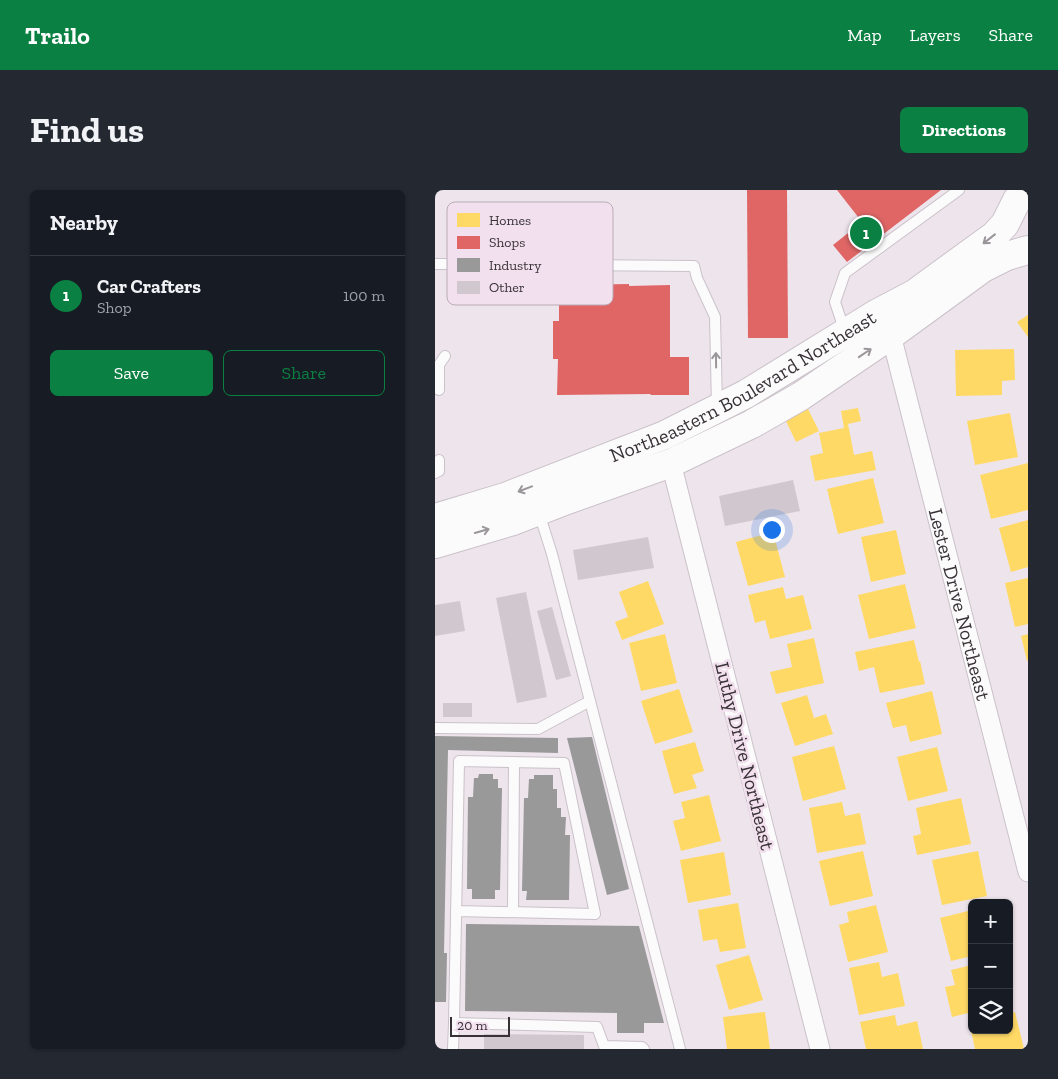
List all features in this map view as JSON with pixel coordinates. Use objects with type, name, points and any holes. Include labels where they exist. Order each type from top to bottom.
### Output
[{"type":"street","name":"Northeastern Boulevard Northeast","points":[[435,518],[505,496],[665,435],[746,394],[876,314],[914,294],[995,235],[1005,224],[1020,192]]},
{"type":"street","name":"Northeastern Boulevard Northeast","points":[[1020,192],[1016,212],[1019,225],[1028,238]]},
{"type":"street","name":"Northeastern Boulevard Northeast","points":[[435,544],[513,521],[671,463],[752,424],[801,396],[891,336],[983,268],[1007,256],[1028,250]]},
{"type":"street","points":[[752,424],[766,402],[823,365],[839,352],[846,332]]},
{"type":"street","name":"Lester Drive Northeast","points":[[891,336],[1028,872]]},
{"type":"street","points":[[541,510],[562,490],[693,438],[708,429],[717,408]]},
{"type":"street","name":"Luthy Drive Northeast","points":[[671,463],[820,1049]]},
{"type":"lane","points":[[846,332],[835,302],[845,273],[959,190]]},
{"type":"lane","points":[[613,265],[693,266],[715,317],[717,408]]},
{"type":"lane","points":[[439,390],[437,366],[445,356]]},
{"type":"lane","points":[[435,474],[439,471],[439,460]]},
{"type":"lane","points":[[541,510],[680,1049]]},
{"type":"lane","points":[[435,728],[538,729],[590,701]]},
{"type":"lane","points":[[453,1049],[459,761],[564,764],[595,914],[456,910]]},
{"type":"lane","points":[[513,912],[514,762]]},
{"type":"lane","points":[[454,1023],[597,1027],[604,1046],[642,1047],[644,1049]]},
{"type":"building: Homes","points":[[1028,315],[1028,337],[1017,322]]},
{"type":"building: Homes","points":[[1014,349],[1015,380],[1002,381],[1002,395],[956,396],[955,350]]},
{"type":"building: Homes","points":[[805,403],[819,431],[796,442],[783,415]]},
{"type":"building: Homes","points":[[858,408],[861,421],[848,424],[854,455],[872,451],[876,470],[815,481],[810,456],[823,453],[819,433],[844,428],[841,411]]},
{"type":"building: Homes","points":[[1010,413],[1018,457],[975,465],[967,421]]},
{"type":"building: Homes","points":[[1028,463],[1028,510],[991,519],[980,475]]},
{"type":"building: Homes","points":[[873,478],[884,523],[838,534],[827,489]]},
{"type":"building: Homes","points":[[1028,520],[1028,567],[1011,572],[999,528]]},
{"type":"building: Homes","points":[[896,530],[906,574],[871,582],[861,537]]},
{"type":"building: Homes","points":[[773,532],[785,577],[748,586],[736,542]]},
{"type":"building: Homes","points":[[1028,578],[1028,624],[1015,627],[1005,583]]},
{"type":"building: Homes","points":[[648,581],[664,624],[622,640],[615,622],[628,617],[619,592]]},
{"type":"building: Homes","points":[[905,584],[916,628],[869,639],[858,595]]},
{"type":"building: Homes","points":[[783,587],[786,599],[803,595],[812,629],[770,639],[765,620],[755,623],[748,595]]},
{"type":"building: Homes","points":[[665,634],[677,683],[641,691],[629,643]]},
{"type":"building: Homes","points":[[1028,634],[1028,660],[1027,661],[1021,636]]},
{"type":"building: Homes","points":[[814,638],[824,683],[776,694],[770,672],[792,667],[787,644]]},
{"type":"building: Homes","points":[[914,640],[925,684],[880,693],[874,667],[859,671],[855,652]]},
{"type":"building: Homes","points":[[679,689],[693,732],[655,744],[641,701]]},
{"type":"building: Homes","points":[[932,691],[942,734],[910,742],[906,725],[893,728],[886,703]]},
{"type":"building: Homes","points":[[807,695],[814,718],[826,714],[833,734],[795,746],[781,703]]},
{"type":"building: Homes","points":[[695,742],[704,771],[692,775],[697,788],[674,794],[662,751]]},
{"type":"building: Homes","points":[[834,746],[846,789],[803,801],[792,757]]},
{"type":"building: Homes","points":[[937,747],[948,791],[908,801],[897,757]]},
{"type":"building: Homes","points":[[709,795],[721,841],[681,851],[673,821],[685,818],[681,802]]},
{"type":"building: Homes","points":[[961,798],[971,844],[917,855],[913,836],[921,834],[916,808]]},
{"type":"building: Homes","points":[[842,802],[845,816],[860,813],[866,844],[817,853],[809,808]]},
{"type":"building: Homes","points":[[863,851],[873,896],[830,906],[819,861]]},
{"type":"building: Homes","points":[[978,851],[987,896],[942,905],[932,860]]},
{"type":"building: Homes","points":[[724,852],[731,895],[688,903],[680,860]]},
{"type":"building: Homes","points":[[738,903],[746,948],[720,952],[717,939],[703,941],[698,910]]},
{"type":"building: Homes","points":[[876,905],[888,952],[848,962],[839,925],[849,922],[847,912]]},
{"type":"building: Homes","points":[[968,911],[968,957],[951,961],[940,918]]},
{"type":"building: Homes","points":[[749,955],[763,1000],[729,1010],[716,965]]},
{"type":"building: Homes","points":[[879,962],[882,977],[898,973],[905,1006],[859,1015],[849,968]]},
{"type":"building: Homes","points":[[968,966],[968,1013],[952,1017],[945,987],[955,985],[951,970]]},
{"type":"building: Homes","points":[[765,1012],[770,1049],[727,1049],[723,1017]]},
{"type":"building: Homes","points":[[1013,1012],[1015,1012],[1024,1049],[975,1049],[972,1034],[1013,1034]]},
{"type":"building: Homes","points":[[895,1015],[897,1026],[917,1021],[923,1049],[866,1049],[860,1022]]},
{"type":"building: Shops","points":[[747,190],[787,190],[788,338],[748,338]]},
{"type":"building: Shops","points":[[837,190],[941,190],[847,262],[833,245],[862,222]]},
{"type":"building: Shops","points":[[613,284],[629,284],[629,286],[670,285],[670,357],[689,357],[689,395],[557,395],[558,359],[553,359],[553,321],[559,321],[559,305],[613,305]]},
{"type":"building: Industry","points":[[435,736],[558,738],[558,753],[448,750],[444,953],[447,953],[446,1002],[435,1002]]},
{"type":"building: Industry","points":[[592,737],[629,889],[607,895],[567,738]]},
{"type":"building: Industry","points":[[479,774],[493,774],[493,779],[498,779],[498,788],[502,788],[500,890],[495,890],[495,899],[472,899],[472,889],[467,889],[468,797],[473,797],[474,778],[478,778]]},
{"type":"building: Industry","points":[[534,775],[553,775],[553,789],[557,789],[557,808],[561,808],[561,817],[566,817],[565,835],[570,835],[569,900],[526,900],[527,891],[522,891],[524,798],[528,798],[529,779],[534,779]]},
{"type":"building: Industry","points":[[466,924],[639,926],[664,1023],[644,1023],[644,1033],[617,1033],[617,1013],[465,1011]]},
{"type":"building: Other","points":[[793,480],[800,511],[725,526],[719,496]]},
{"type":"building: Other","points":[[648,537],[654,568],[578,580],[573,550]]},
{"type":"building: Other","points":[[526,592],[547,697],[517,703],[496,598]]},
{"type":"building: Other","points":[[460,601],[465,631],[435,636],[435,605]]},
{"type":"building: Other","points":[[552,607],[571,676],[556,680],[537,611]]},
{"type":"building: Other","points":[[443,703],[472,703],[472,717],[443,717]]},
{"type":"building: Other","points":[[484,1034],[584,1035],[584,1049],[484,1049]]},
{"type":"place","name":"Car Crafters","points":[[866,233]]}]
